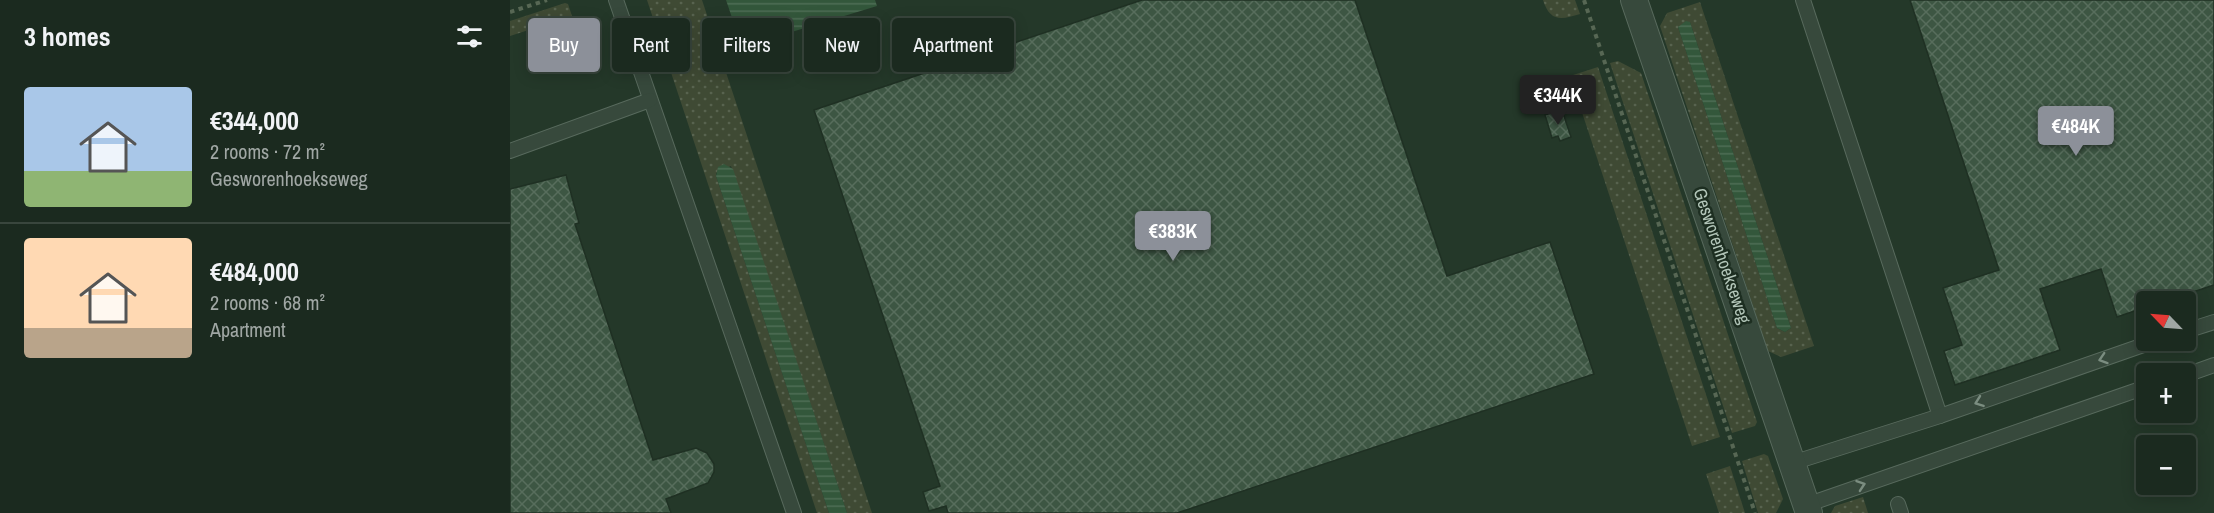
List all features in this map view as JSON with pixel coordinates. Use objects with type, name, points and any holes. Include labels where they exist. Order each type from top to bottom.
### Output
[{"type":"street","name":"Gesworenhoekseweg","points":[[1634,0],[1807,509]]},
{"type":"lane","points":[[616,0],[794,513]]},
{"type":"lane","points":[[1803,0],[1940,416]]},
{"type":"lane","points":[[510,151],[650,100]]},
{"type":"lane","points":[[2196,328],[2214,322]]},
{"type":"lane","points":[[1792,463],[1940,416],[2136,348]]},
{"type":"lane","points":[[2196,371],[2214,365]]},
{"type":"lane","points":[[1807,509],[2136,391]]},
{"type":"path","points":[[510,12],[547,0]]},
{"type":"path","points":[[1584,0],[1755,513]]},
{"type":"shaded area","points":[[647,0],[702,0],[708,18],[702,18],[702,72],[726,72],[872,513],[847,513],[731,166],[716,173],[716,176],[829,513],[817,513],[671,72],[690,72],[690,18],[653,18]]},
{"type":"shaded area","points":[[726,0],[875,0],[877,6],[837,18],[804,18],[804,28],[792,32],[792,18],[732,18]]},
{"type":"shaded area","points":[[1543,0],[1575,0],[1580,14],[1557,18],[1549,12]]},
{"type":"shaded area","points":[[1700,2],[1814,346],[1781,357],[1768,351],[1660,26],[1667,13]],"holes":[[[1690,22],[1791,328],[1785,332],[1777,328],[1678,27]]]},
{"type":"shaded area","points":[[565,3],[568,4],[572,16],[528,18],[528,30],[510,36],[510,21]]},
{"type":"shaded area","points":[[1686,21],[1690,22],[1791,328],[1785,332],[1777,328],[1678,27]]},
{"type":"shaded area","points":[[1618,61],[1641,73],[1757,422],[1755,426],[1732,433],[1610,63]]},
{"type":"shaded area","points":[[1598,67],[1720,437],[1692,446],[1570,76]]},
{"type":"shaded area","points":[[724,164],[733,169],[847,513],[829,513],[716,176],[718,167]]},
{"type":"shaded area","points":[[1764,454],[1768,456],[1783,499],[1776,513],[1758,513],[1742,461]]},
{"type":"shaded area","points":[[1730,466],[1745,513],[1719,513],[1706,474]]},
{"type":"shaded area","points":[[1863,497],[1868,513],[1831,513],[1835,506]]},
{"type":"building","points":[[1142,0],[1355,0],[1447,276],[1550,242],[1594,374],[1177,513],[948,513],[946,506],[929,511],[923,492],[940,486],[814,110],[927,72],[1014,72],[1014,43]]},
{"type":"building","points":[[1910,0],[2214,0],[2214,285],[2196,291],[2136,291],[2136,310],[2117,317],[2101,269],[2040,289],[2060,350],[1955,385],[1944,351],[1962,345],[1943,288],[1999,270]]},
{"type":"building","points":[[1557,111],[1559,115],[1563,113],[1571,137],[1560,141],[1558,136],[1552,138],[1545,115]]},
{"type":"building","points":[[566,175],[579,223],[575,224],[653,460],[696,448],[707,453],[714,464],[714,472],[708,483],[666,499],[671,513],[510,513],[510,189]]}]
